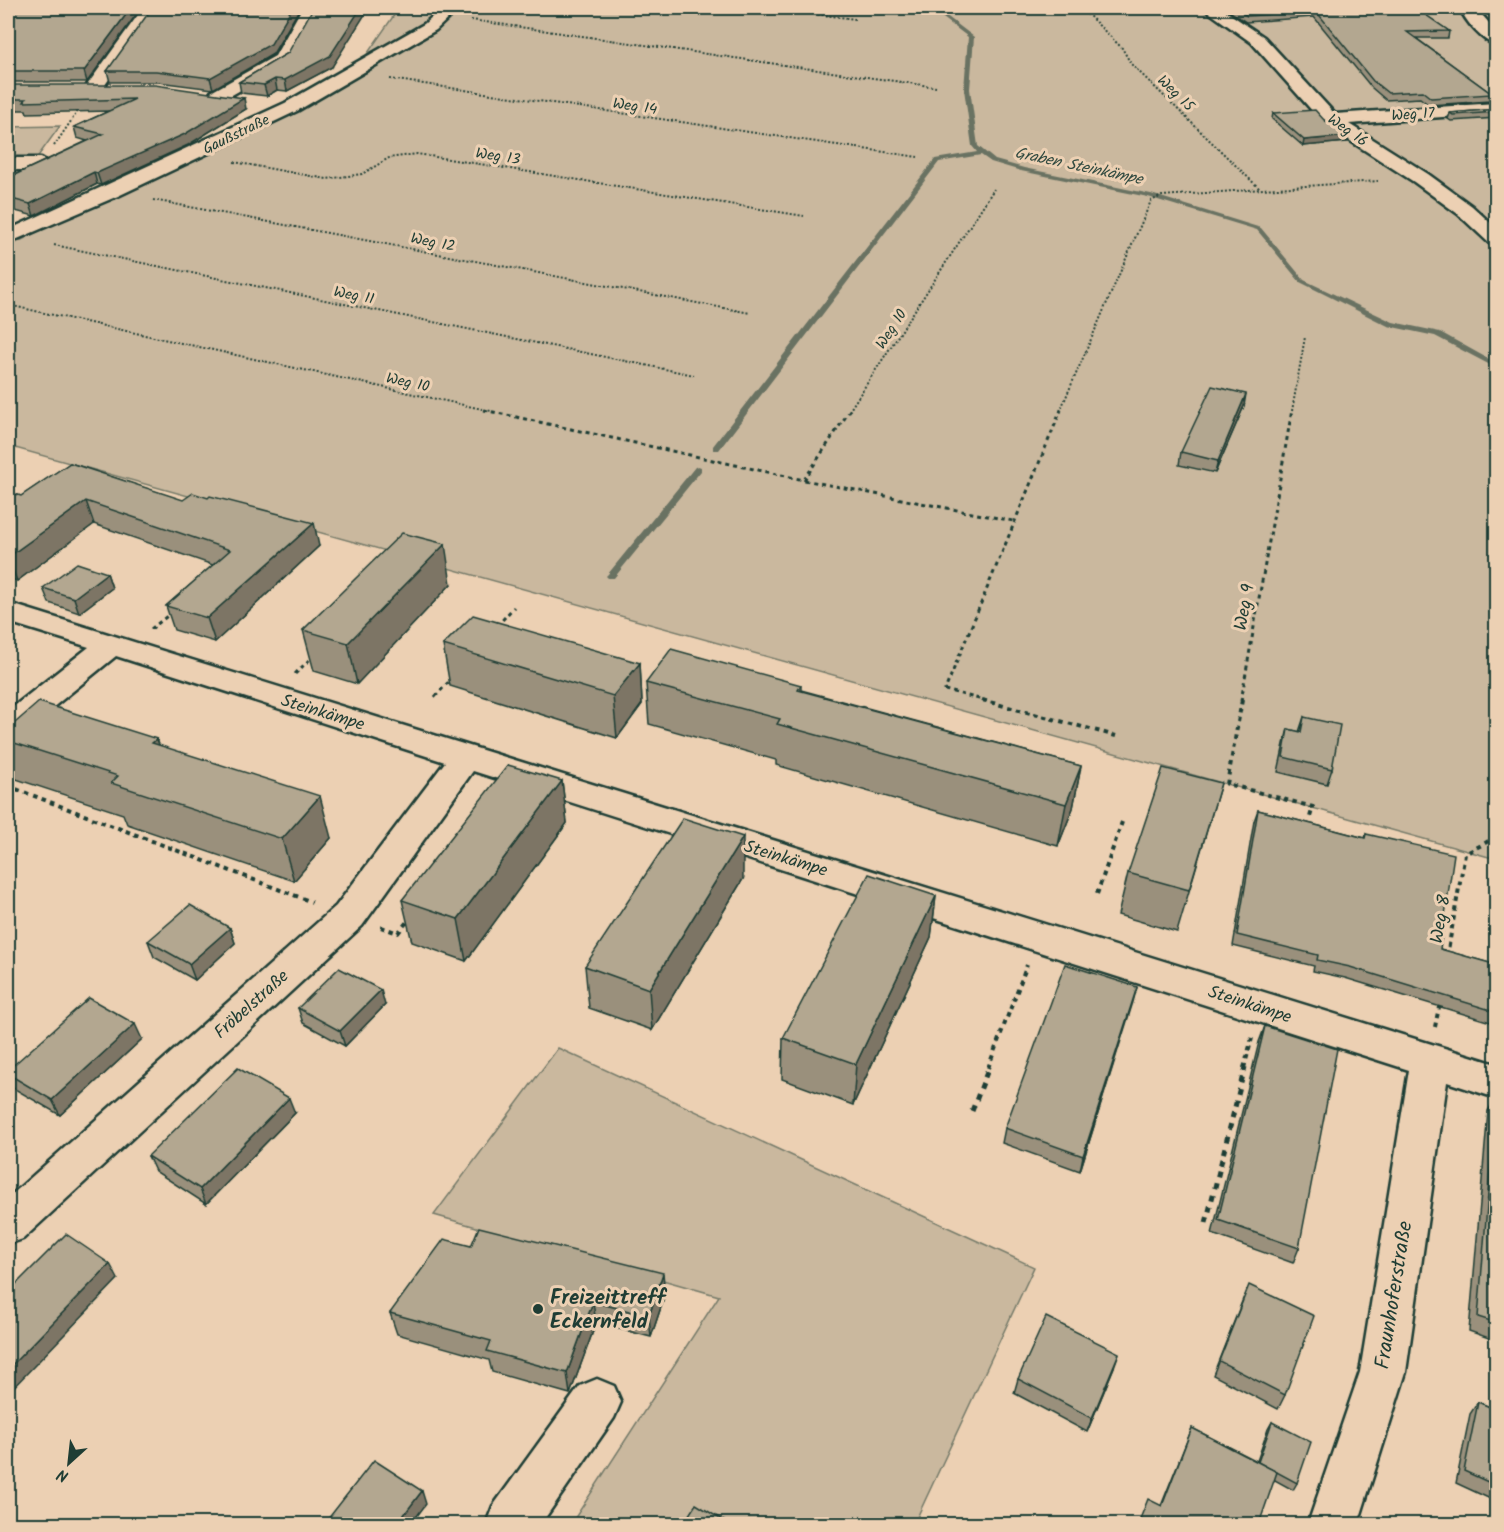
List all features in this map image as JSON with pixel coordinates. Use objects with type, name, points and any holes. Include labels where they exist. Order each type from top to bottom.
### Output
[{"type":"street","points":[[94,88],[151,8]]},
{"type":"street","points":[[217,96],[282,58],[310,8]]},
{"type":"street","name":"Weg 16","points":[[1211,8],[1258,40],[1330,120],[1465,210],[1497,239]]},
{"type":"street","points":[[1467,8],[1471,15],[1497,40]]},
{"type":"street","name":"Gaußstraße","points":[[9,237],[111,192],[291,107],[430,27],[448,12]]},
{"type":"street","points":[[72,88],[116,88]]},
{"type":"street","points":[[194,93],[243,99]]},
{"type":"street","points":[[262,102],[291,107]]},
{"type":"street","name":"Weg 17","points":[[1330,120],[1497,108]]},
{"type":"street","points":[[8,164],[42,164]]},
{"type":"street","name":"Steinkämpe","points":[[8,612],[1497,1081]]},
{"type":"street","points":[[8,727],[119,647]]},
{"type":"street","name":"Fröbelstraße","points":[[8,1225],[349,916],[466,757]]},
{"type":"street","name":"Fraunhoferstraße","points":[[1333,1524],[1383,1371],[1430,1060]]},
{"type":"street","points":[[511,1524],[597,1402]]},
{"type":"path","points":[[766,8],[855,19]]},
{"type":"path","name":"Weg 15","points":[[1081,8],[1122,48],[1131,64],[1261,189]]},
{"type":"path","points":[[448,12],[936,87]]},
{"type":"path","name":"Weg 14","points":[[351,72],[459,91],[918,158]]},
{"type":"path","points":[[42,164],[94,88]]},
{"type":"path","name":"Weg 13","points":[[193,154],[327,179],[362,174],[389,158],[417,153],[804,216]]},
{"type":"path","points":[[1116,736],[945,690],[1013,520],[1151,201],[1162,196],[1420,178]]},
{"type":"path","name":"Weg 10","points":[[804,480],[994,189]]},
{"type":"path","name":"Weg 12","points":[[111,192],[750,313]]},
{"type":"path","name":"Weg 11","points":[[9,237],[694,375]]},
{"type":"path","name":"Weg 10","points":[[8,305],[804,480],[1013,520]]},
{"type":"path","name":"Weg 9","points":[[1305,337],[1227,784],[1313,807],[1310,817]]},
{"type":"path","points":[[490,634],[514,608]]},
{"type":"path","points":[[119,647],[172,612]]},
{"type":"path","points":[[273,696],[315,655]]},
{"type":"path","points":[[435,697],[459,670]]},
{"type":"path","points":[[8,786],[398,933],[413,915]]},
{"type":"path","points":[[1096,894],[1122,822]]},
{"type":"path","name":"Weg 8","points":[[1446,965],[1465,854],[1497,837]]},
{"type":"path","points":[[972,1111],[1038,937]]},
{"type":"path","points":[[1430,1060],[1440,999]]},
{"type":"path","points":[[1206,1223],[1259,1006]]},
{"type":"shaded area","points":[[399,8],[1496,8],[1496,859],[8,446],[8,247],[361,63]]},
{"type":"shaded area","points":[[60,126],[36,159],[8,160],[8,127]]},
{"type":"shaded area","points":[[558,1048],[1034,1267],[914,1524],[571,1524],[719,1296],[434,1215]]},
{"type":"building","points":[[8,8],[131,8],[84,71],[8,71]]},
{"type":"building","points":[[152,8],[292,8],[271,44],[210,78],[156,71],[107,71]]},
{"type":"building","points":[[313,8],[361,8],[330,56],[285,80],[275,79],[264,85],[239,82],[288,53]]},
{"type":"building","points":[[1236,8],[1421,8],[1423,13],[1449,31],[1407,32],[1492,94],[1431,98],[1422,91],[1388,93],[1373,81],[1316,11],[1247,16]]},
{"type":"building","points":[[8,85],[155,85],[244,98],[185,134],[97,173],[94,172],[30,204],[8,198],[8,178],[103,134],[74,127],[135,99],[24,102],[26,99],[8,99]]},
{"type":"building","points":[[1497,109],[1497,112],[1453,115],[1450,113]]},
{"type":"building","points":[[1315,110],[1324,120],[1349,136],[1304,140],[1273,113]]},
{"type":"building","points":[[1212,386],[1246,394],[1218,461],[1181,452]]},
{"type":"building","points":[[70,463],[183,500],[193,493],[314,523],[207,618],[166,606],[230,550],[86,501],[8,557],[8,492],[21,496]]},
{"type":"building","points":[[402,533],[445,544],[348,643],[303,630]]},
{"type":"building","points":[[77,563],[107,573],[74,598],[43,588]]},
{"type":"building","points":[[473,615],[640,663],[613,696],[443,645]]},
{"type":"building","points":[[671,649],[801,685],[798,690],[1081,766],[1066,804],[777,724],[780,719],[646,683]]},
{"type":"building","points":[[39,702],[157,739],[152,743],[320,796],[282,839],[111,783],[118,776],[8,741],[8,729]]},
{"type":"building","points":[[1304,717],[1340,725],[1332,769],[1283,757],[1288,729],[1301,732]]},
{"type":"building","points":[[508,765],[562,781],[458,919],[402,900]]},
{"type":"building","points":[[1163,768],[1221,783],[1189,890],[1128,873]]},
{"type":"building","points":[[1258,810],[1365,838],[1366,834],[1454,854],[1440,949],[1497,965],[1497,1012],[1350,967],[1317,960],[1318,955],[1237,935]]},
{"type":"building","points":[[683,818],[743,837],[649,989],[585,966]]},
{"type":"building","points":[[869,874],[936,896],[856,1064],[783,1038]]},
{"type":"building","points":[[190,905],[230,928],[189,964],[148,941]]},
{"type":"building","points":[[1065,964],[1137,987],[1083,1156],[1005,1128]]},
{"type":"building","points":[[339,968],[381,990],[340,1031],[298,1008]]},
{"type":"building","points":[[89,998],[135,1024],[52,1100],[8,1074],[8,1070]]},
{"type":"building","points":[[1265,1026],[1337,1049],[1299,1248],[1218,1220]]},
{"type":"building","points":[[238,1068],[289,1098],[200,1189],[148,1156]]},
{"type":"building","points":[[1497,1096],[1497,1323],[1478,1317]]},
{"type":"building","name":"Freizeittreff Eckernfeld","points":[[479,1227],[663,1273],[649,1316],[593,1302],[567,1373],[487,1351],[491,1341],[390,1313],[444,1239],[471,1246]]},
{"type":"building","points":[[66,1234],[110,1264],[8,1369],[8,1292]]},
{"type":"building","points":[[1249,1285],[1314,1316],[1285,1395],[1219,1361]]},
{"type":"building","points":[[1046,1317],[1119,1353],[1092,1418],[1018,1379]]},
{"type":"building","points":[[1478,1402],[1497,1410],[1497,1486],[1464,1471]]},
{"type":"building","points":[[1272,1422],[1311,1442],[1297,1483],[1258,1462]]},
{"type":"building","points":[[1192,1428],[1277,1472],[1259,1524],[1138,1524],[1148,1499],[1162,1506]]},
{"type":"building","points":[[374,1460],[422,1491],[397,1524],[324,1524]]},
{"type":"building","points":[[696,1504],[729,1524],[683,1524]]},
{"type":"waterway","points":[[933,8],[971,37],[967,89],[975,146],[982,153]]},
{"type":"waterway","name":"Graben Steinkämpe","points":[[716,448],[937,160],[982,153]]},
{"type":"waterway","name":"Graben Steinkämpe","points":[[982,153],[993,161],[1023,170],[1149,195],[1259,229],[1302,281],[1391,324],[1437,334],[1496,366]]},
{"type":"waterway","name":"Graben Steinkämpe","points":[[611,576],[698,469]]},
{"type":"place","name":"Freizeittreff Eckernfeld","points":[[538,1309]]}]
